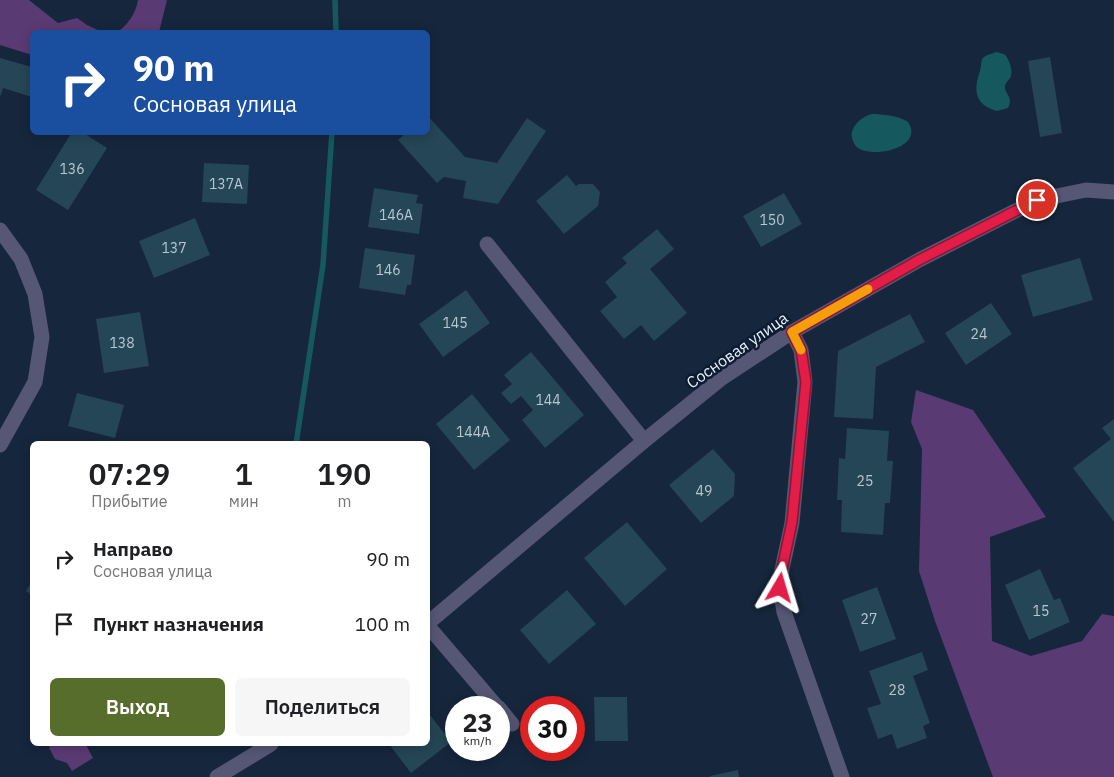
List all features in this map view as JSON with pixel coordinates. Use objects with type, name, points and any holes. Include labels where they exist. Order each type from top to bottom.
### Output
[{"type":"street","name":"Сосновая улица","points":[[430,622],[644,441],[722,378],[792,332],[919,260],[1037,200],[1086,190],[1114,192]]},
{"type":"street","points":[[0,230],[20,259],[35,294],[42,337],[35,382],[0,445]]},
{"type":"street","points":[[487,244],[644,441]]},
{"type":"street","points":[[792,332],[801,350],[806,382],[792,522],[780,588],[784,612],[842,777]]},
{"type":"street","points":[[430,626],[489,696]]},
{"type":"street","points":[[217,777],[268,746]]},
{"type":"shaded area","points":[[0,0],[29,0],[58,23],[77,18],[98,30],[30,30],[30,54],[0,45]]},
{"type":"shaded area","points":[[138,0],[167,0],[160,30],[120,30],[125,26],[135,10]]},
{"type":"shaded area","points":[[996,52],[1006,56],[1011,71],[1005,86],[1010,104],[1008,108],[997,111],[980,101],[977,90],[982,59]]},
{"type":"shaded area","points":[[872,114],[886,115],[905,120],[908,122],[911,131],[910,138],[904,144],[885,151],[865,151],[858,148],[852,139],[854,127],[860,120]]},
{"type":"shaded area","points":[[916,390],[973,410],[1046,517],[990,537],[992,641],[1031,656],[1082,641],[1102,614],[1114,616],[1114,777],[993,777],[935,621],[919,571],[922,449],[911,422]]},
{"type":"shaded area","points":[[50,746],[87,746],[93,758],[72,771],[67,763],[55,759],[49,748]]},
{"type":"building","points":[[1050,57],[1062,133],[1040,137],[1028,61]]},
{"type":"building","points":[[0,58],[30,66],[30,96],[3,88],[0,97]]},
{"type":"building","points":[[430,118],[465,157],[497,163],[527,118],[546,131],[498,204],[463,198],[466,181],[444,177],[437,183],[398,140],[404,135],[430,135]]},
{"type":"building","points":[[70,135],[87,135],[107,148],[68,210],[36,190]]},
{"type":"building","points":[[204,163],[249,165],[247,204],[202,202]]},
{"type":"building","points":[[567,175],[576,186],[579,184],[593,184],[600,192],[598,206],[564,234],[536,201]]},
{"type":"building","points":[[374,188],[418,195],[416,203],[423,204],[419,234],[368,227]]},
{"type":"building","points":[[784,193],[802,224],[761,247],[743,216]]},
{"type":"building","points":[[195,218],[210,255],[154,278],[139,241]]},
{"type":"building","points":[[657,229],[674,249],[650,269],[687,313],[654,341],[641,325],[624,339],[600,311],[617,297],[605,282],[627,263],[622,258]]},
{"type":"building","points":[[365,248],[415,255],[411,285],[407,285],[405,295],[359,288]]},
{"type":"building","points":[[1080,258],[1093,300],[1033,317],[1021,275]]},
{"type":"building","points":[[466,290],[490,323],[443,357],[419,324]]},
{"type":"building","points":[[991,303],[1012,334],[966,365],[945,333]]},
{"type":"building","points":[[140,312],[149,366],[104,373],[96,319]]},
{"type":"building","points":[[910,314],[925,342],[876,367],[873,419],[834,417],[838,351]]},
{"type":"building","points":[[531,352],[584,415],[545,448],[522,420],[533,410],[521,396],[511,404],[501,393],[512,384],[504,375]]},
{"type":"building","points":[[77,393],[124,405],[115,438],[68,426]]},
{"type":"building","points":[[472,394],[510,440],[474,470],[436,424]]},
{"type":"building","points":[[1114,419],[1114,522],[1073,468],[1111,439],[1102,428]]},
{"type":"building","points":[[847,428],[889,431],[887,461],[893,461],[890,503],[885,503],[883,535],[841,532],[842,500],[837,500],[839,458],[845,459]]},
{"type":"building","points":[[713,449],[735,474],[734,496],[701,523],[669,485]]},
{"type":"building","points":[[627,522],[667,569],[625,606],[584,558]]},
{"type":"building","points":[[1040,569],[1054,600],[1060,598],[1070,622],[1029,640],[1005,585]]},
{"type":"building","points":[[30,584],[30,594],[26,591]]},
{"type":"building","points":[[877,587],[896,639],[860,652],[842,600]]},
{"type":"building","points":[[567,590],[596,624],[549,664],[520,630]]},
{"type":"building","points":[[922,652],[928,670],[913,676],[930,723],[923,726],[927,738],[897,749],[892,734],[878,739],[867,708],[881,704],[869,671]]},
{"type":"building","points":[[594,697],[627,697],[628,741],[595,741]]},
{"type":"building","points":[[430,715],[445,734],[445,747],[411,773],[391,746],[430,746]]},
{"type":"building","points":[[738,770],[739,777],[710,777],[710,776]]},
{"type":"waterway","points":[[335,0],[336,30]]},
{"type":"waterway","points":[[296,441],[323,265],[332,135]]},
{"type":"slow traffic","points":[[801,350],[792,332],[868,289]]},
{"type":"route","points":[[780,588],[792,522],[806,382],[801,350],[792,332],[919,260],[1037,200]]}]
